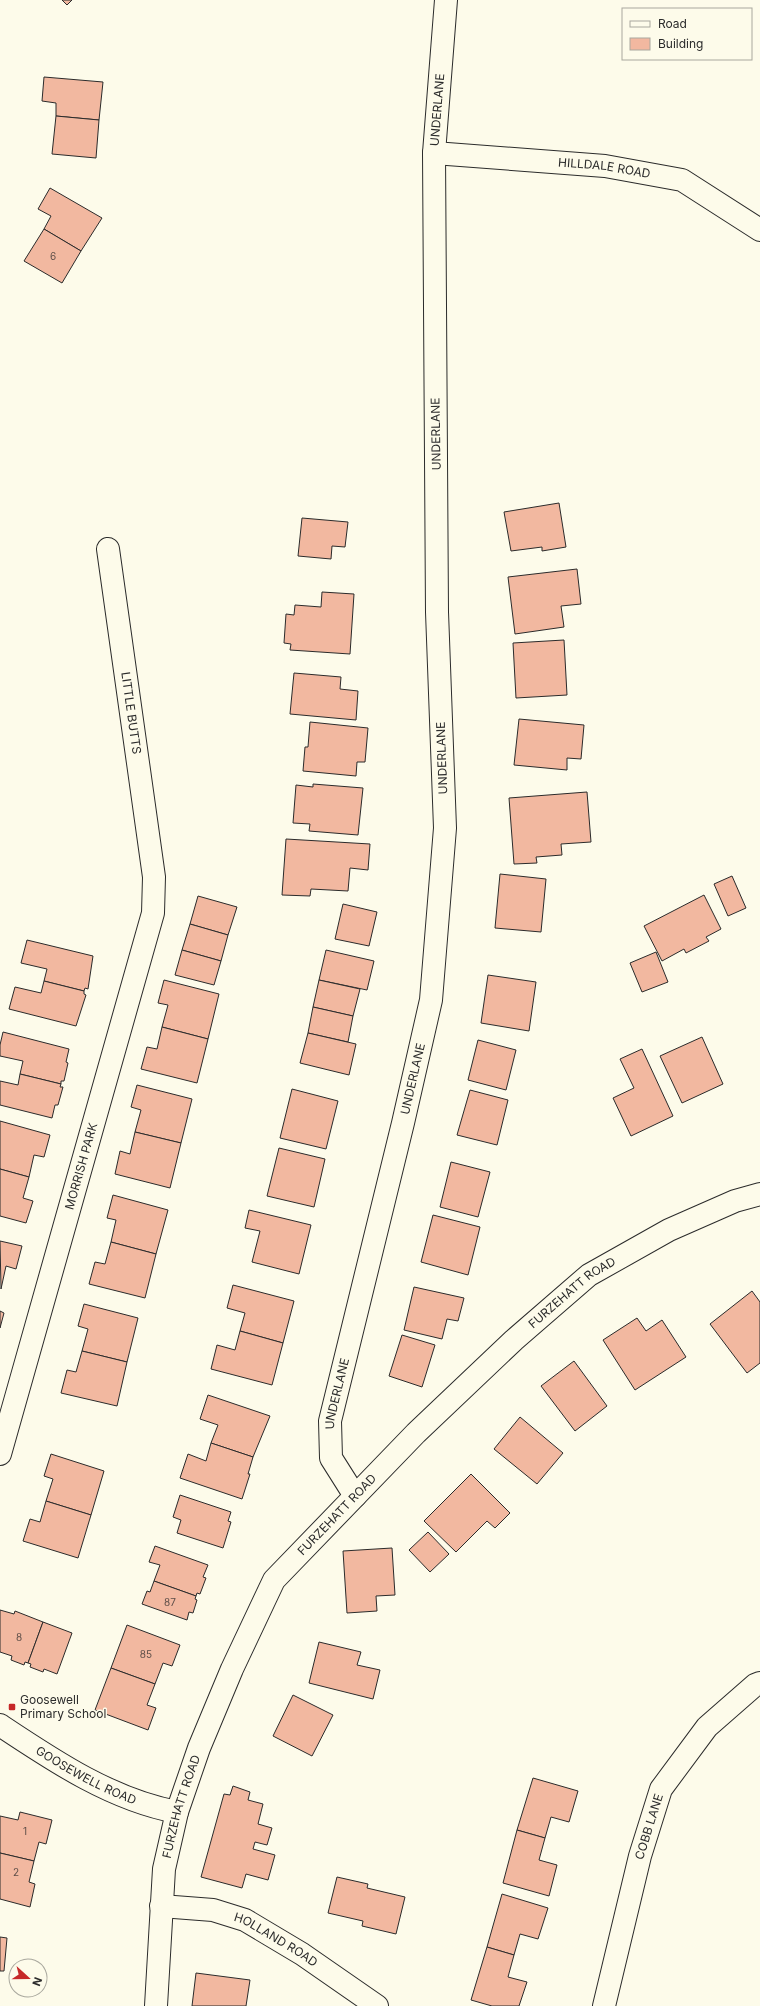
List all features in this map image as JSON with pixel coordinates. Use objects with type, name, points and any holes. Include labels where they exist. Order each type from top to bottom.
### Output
[{"type":"street","name":"UNDERLANE","points":[[355,1496],[330,1458],[330,1422],[403,1123],[431,1000],[445,828],[437,612],[434,153],[446,0]]},
{"type":"street","name":"HILLDALE ROAD","points":[[434,153],[605,166],[682,180],[760,230]]},
{"type":"street","name":"LITTLE BUTTS","points":[[108,549],[154,877]]},
{"type":"street","name":"MORRISH PARK","points":[[0,1454],[153,913],[154,877]]},
{"type":"street","name":"FURZEHATT ROAD","points":[[156,2006],[164,1869],[177,1812],[205,1734],[232,1669],[274,1580],[428,1422],[514,1340],[589,1275],[669,1230],[735,1201],[760,1194]]},
{"type":"street","name":"COBB LANE","points":[[604,2006],[640,1856],[661,1789],[707,1728],[755,1685],[760,1683]]},
{"type":"street","name":"GOOSEWELL ROAD","points":[[0,1725],[39,1751],[112,1791],[158,1808],[177,1812]]},
{"type":"street","name":"HOLLAND ROAD","points":[[161,1906],[213,1910],[245,1920],[302,1954],[377,2006]]},
{"type":"building","points":[[62,0],[72,0],[67,5]]},
{"type":"building","points":[[44,77],[103,82],[99,120],[56,116],[56,103],[42,101]]},
{"type":"building","points":[[56,116],[99,120],[96,158],[52,154]]},
{"type":"building","points":[[50,188],[102,218],[81,251],[44,229],[51,216],[38,209]]},
{"type":"building","points":[[44,229],[81,251],[62,283],[24,261]]},
{"type":"building","points":[[559,503],[566,547],[542,551],[542,547],[511,551],[504,512]]},
{"type":"building","points":[[302,518],[348,522],[345,547],[332,546],[331,559],[298,556]]},
{"type":"building","points":[[577,569],[581,604],[561,606],[564,627],[515,634],[508,577]]},
{"type":"building","points":[[322,592],[354,594],[350,654],[290,650],[291,644],[284,643],[286,614],[294,615],[295,605],[321,607]]},
{"type":"building","points":[[564,640],[567,695],[516,698],[513,643]]},
{"type":"building","points":[[294,673],[341,677],[340,689],[358,691],[356,720],[290,714]]},
{"type":"building","points":[[519,719],[584,725],[581,759],[567,758],[567,770],[514,765]]},
{"type":"building","points":[[310,722],[368,728],[365,762],[357,762],[356,776],[303,771],[305,747],[308,747]]},
{"type":"building","points":[[313,784],[363,788],[358,835],[309,831],[310,824],[293,823],[296,785],[313,787]]},
{"type":"building","points":[[587,792],[591,842],[561,844],[562,855],[536,857],[537,863],[514,864],[509,798]]},
{"type":"building","points":[[286,839],[370,844],[368,870],[350,868],[348,891],[311,889],[310,896],[282,895]]},
{"type":"building","points":[[500,874],[546,879],[541,932],[495,928]]},
{"type":"building","points":[[732,876],[746,908],[728,916],[714,884]]},
{"type":"building","points":[[704,895],[721,929],[706,937],[709,941],[686,953],[684,949],[662,961],[644,926]]},
{"type":"building","points":[[198,896],[237,907],[228,935],[190,924]]},
{"type":"building","points":[[343,904],[377,912],[369,946],[335,939]]},
{"type":"building","points":[[190,924],[228,935],[221,961],[182,950]]},
{"type":"building","points":[[27,940],[93,956],[88,989],[85,988],[84,991],[44,981],[47,969],[21,963]]},
{"type":"building","points":[[182,950],[221,961],[214,985],[175,975]]},
{"type":"building","points":[[326,950],[374,961],[367,990],[319,980]]},
{"type":"building","points":[[656,952],[668,982],[642,992],[630,963]]},
{"type":"building","points":[[488,975],[536,982],[529,1031],[481,1023]]},
{"type":"building","points":[[164,980],[219,994],[208,1039],[162,1027],[168,1005],[158,1003]]},
{"type":"building","points":[[319,980],[360,989],[353,1016],[313,1007]]},
{"type":"building","points":[[44,981],[84,991],[84,994],[86,995],[76,1026],[9,1009],[15,987],[41,993]]},
{"type":"building","points":[[313,1007],[353,1016],[348,1042],[308,1033]]},
{"type":"building","points":[[162,1027],[208,1039],[197,1083],[141,1069],[147,1047],[157,1049]]},
{"type":"building","points":[[3,1032],[69,1049],[64,1081],[61,1081],[61,1084],[20,1074],[23,1061],[0,1056],[0,1045]]},
{"type":"building","points":[[308,1033],[356,1044],[349,1075],[300,1063]]},
{"type":"building","points":[[702,1037],[723,1084],[682,1103],[660,1056]]},
{"type":"building","points":[[478,1040],[516,1050],[506,1090],[468,1080]]},
{"type":"building","points":[[642,1049],[673,1116],[631,1136],[613,1098],[634,1088],[620,1059]]},
{"type":"building","points":[[20,1074],[61,1084],[60,1087],[63,1087],[58,1105],[55,1105],[52,1118],[0,1105],[0,1081],[18,1085]]},
{"type":"building","points":[[137,1085],[192,1099],[181,1143],[135,1132],[141,1110],[131,1107]]},
{"type":"building","points":[[292,1089],[338,1101],[326,1149],[280,1138]]},
{"type":"building","points":[[470,1090],[508,1100],[497,1145],[457,1135]]},
{"type":"building","points":[[0,1121],[50,1135],[44,1157],[34,1155],[29,1177],[0,1169]]},
{"type":"building","points":[[135,1132],[181,1143],[170,1188],[115,1174],[120,1151],[130,1154]]},
{"type":"building","points":[[279,1148],[325,1159],[314,1207],[267,1196]]},
{"type":"building","points":[[451,1162],[490,1172],[478,1217],[440,1207]]},
{"type":"building","points":[[0,1169],[29,1177],[23,1198],[33,1201],[26,1223],[0,1216]]},
{"type":"building","points":[[113,1195],[168,1210],[156,1254],[111,1242],[116,1220],[107,1218]]},
{"type":"building","points":[[249,1210],[311,1225],[299,1274],[252,1262],[260,1231],[245,1228]]},
{"type":"building","points":[[433,1215],[480,1227],[468,1275],[421,1262]]},
{"type":"building","points":[[0,1241],[22,1246],[16,1269],[6,1266],[1,1289]]},
{"type":"building","points":[[111,1242],[156,1254],[145,1298],[89,1284],[95,1262],[105,1264]]},
{"type":"building","points":[[233,1285],[294,1301],[283,1343],[240,1331],[245,1313],[227,1308]]},
{"type":"building","points":[[414,1287],[464,1298],[458,1321],[447,1319],[442,1339],[404,1330]]},
{"type":"building","points":[[752,1291],[760,1302],[760,1363],[747,1373],[710,1324]]},
{"type":"building","points":[[84,1304],[138,1318],[127,1362],[82,1351],[88,1329],[78,1326]]},
{"type":"building","points":[[0,1311],[4,1313],[0,1328]]},
{"type":"building","points":[[637,1318],[646,1331],[662,1320],[686,1357],[635,1390],[603,1340]]},
{"type":"building","points":[[240,1331],[283,1343],[272,1385],[211,1369],[217,1345],[235,1350]]},
{"type":"building","points":[[402,1335],[435,1345],[422,1387],[389,1376]]},
{"type":"building","points":[[82,1351],[127,1362],[117,1406],[61,1393],[67,1370],[76,1372]]},
{"type":"building","points":[[574,1361],[607,1406],[575,1431],[541,1386]]},
{"type":"building","points":[[208,1395],[270,1416],[253,1457],[211,1443],[218,1425],[200,1419]]},
{"type":"building","points":[[520,1417],[563,1453],[537,1484],[494,1449]]},
{"type":"building","points":[[211,1443],[253,1457],[248,1474],[250,1474],[242,1499],[180,1478],[188,1454],[206,1461]]},
{"type":"building","points":[[51,1454],[104,1471],[91,1515],[46,1501],[53,1479],[44,1476]]},
{"type":"building","points":[[471,1474],[510,1513],[495,1528],[487,1521],[456,1552],[424,1521]]},
{"type":"building","points":[[180,1495],[231,1512],[228,1521],[231,1522],[223,1548],[177,1533],[181,1520],[173,1517]]},
{"type":"building","points":[[46,1501],[91,1515],[78,1558],[23,1541],[30,1519],[40,1522]]},
{"type":"building","points":[[428,1532],[449,1554],[430,1572],[409,1550]]},
{"type":"building","points":[[155,1546],[208,1565],[203,1577],[206,1578],[200,1594],[197,1593],[196,1596],[154,1581],[160,1565],[149,1562]]},
{"type":"building","points":[[392,1548],[395,1595],[376,1596],[377,1611],[347,1613],[343,1551]]},
{"type":"building","points":[[154,1581],[196,1596],[195,1599],[197,1600],[193,1613],[189,1612],[187,1620],[142,1604],[147,1591],[150,1592]]},
{"type":"building","points":[[0,1610],[14,1614],[15,1611],[43,1622],[28,1663],[25,1662],[24,1665],[11,1660],[12,1656],[0,1652]]},
{"type":"building","points":[[43,1622],[72,1633],[57,1674],[44,1669],[43,1672],[30,1667],[31,1664],[28,1663]]},
{"type":"building","points":[[127,1625],[180,1645],[172,1666],[163,1663],[155,1684],[111,1668]]},
{"type":"building","points":[[319,1642],[361,1652],[357,1665],[380,1670],[373,1699],[309,1683]]},
{"type":"building","points":[[111,1668],[155,1684],[147,1705],[156,1708],[148,1730],[95,1710]]},
{"type":"building","points":[[293,1695],[333,1715],[312,1756],[273,1736]]},
{"type":"building","points":[[533,1778],[578,1791],[569,1822],[551,1817],[545,1838],[517,1830]]},
{"type":"building","points":[[233,1786],[250,1792],[248,1800],[263,1804],[258,1824],[272,1828],[267,1845],[255,1842],[253,1849],[275,1855],[268,1880],[246,1874],[242,1888],[201,1877],[224,1794],[230,1795]]},
{"type":"building","points":[[20,1812],[52,1820],[46,1844],[39,1842],[34,1861],[0,1853],[0,1816],[18,1820]]},
{"type":"building","points":[[517,1830],[545,1838],[539,1860],[557,1865],[549,1896],[503,1883]]},
{"type":"building","points":[[0,1853],[34,1861],[29,1882],[35,1884],[30,1907],[0,1899]]},
{"type":"building","points":[[337,1877],[368,1884],[367,1888],[405,1897],[396,1934],[362,1926],[363,1921],[328,1913]]},
{"type":"building","points":[[502,1894],[548,1908],[538,1939],[520,1934],[514,1955],[487,1947]]},
{"type":"building","points":[[0,1937],[7,1938],[4,1971],[0,1971]]},
{"type":"building","points":[[487,1947],[514,1955],[508,1977],[527,1982],[519,2006],[492,2006],[471,2000]]},
{"type":"building","points":[[196,1973],[250,1980],[246,2006],[192,2006]]},
{"type":"place","name":"Goosewell Primary School","points":[[12,1707]]}]
